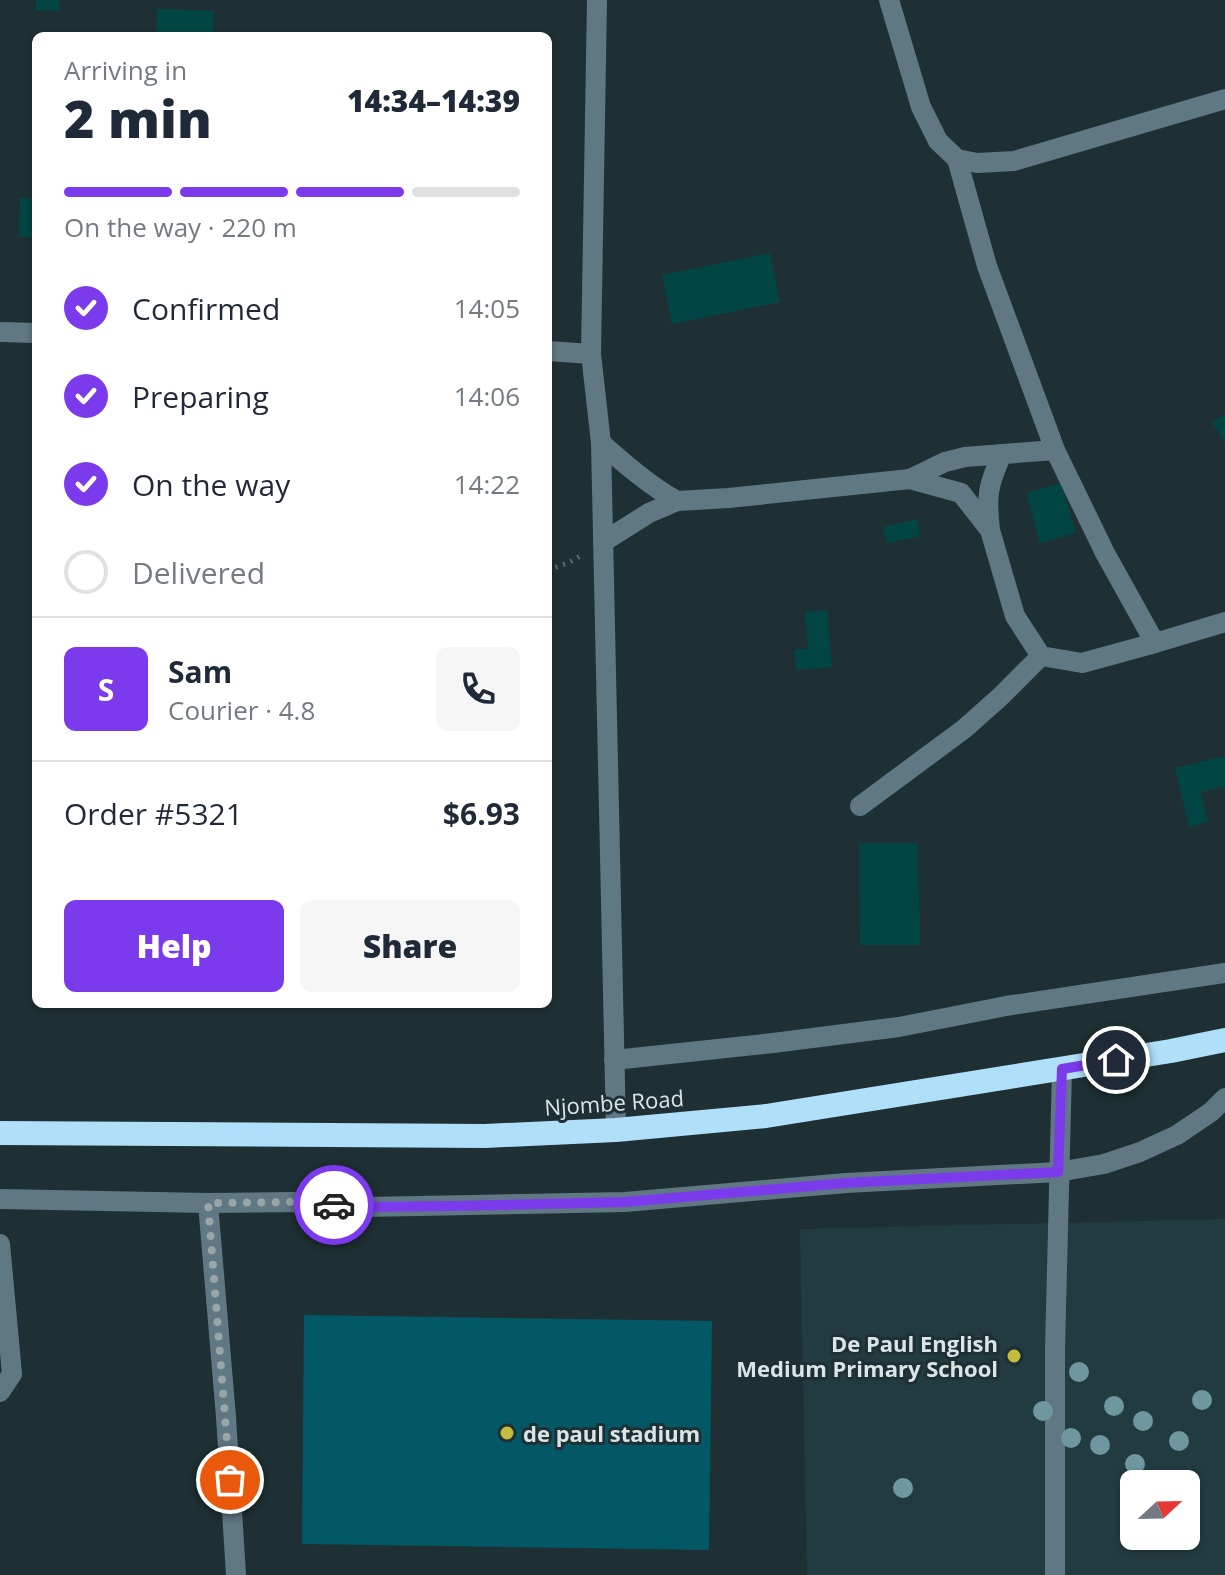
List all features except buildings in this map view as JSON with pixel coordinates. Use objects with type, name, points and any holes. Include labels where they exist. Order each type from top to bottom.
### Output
[{"type":"highway","name":"Njombe Road","points":[[0,1133],[485,1136],[616,1130],[766,1116],[1225,1040]]},
{"type":"street","points":[[597,0],[591,354],[601,443],[616,1130]]},
{"type":"street","points":[[889,0],[921,107],[938,141],[957,159],[987,266],[1055,450],[1105,553],[1155,643]]},
{"type":"street","points":[[957,159],[977,163],[1014,161],[1225,99]]},
{"type":"street","points":[[0,332],[32,333]]},
{"type":"street","points":[[552,351],[591,354]]},
{"type":"street","points":[[601,443],[636,474],[677,501]]},
{"type":"street","points":[[603,542],[649,513],[677,501],[910,479],[945,462],[965,457],[1055,450]]},
{"type":"street","points":[[1002,454],[991,479],[987,504],[990,530],[1015,616],[1041,656],[1082,663],[1225,622]]},
{"type":"street","points":[[910,479],[961,493],[990,530]]},
{"type":"street","points":[[860,806],[964,729],[1041,656]]},
{"type":"street","points":[[614,1060],[899,1027],[1006,1006],[1225,973]]},
{"type":"street","points":[[1055,1575],[1055,1350],[1062,1069]]},
{"type":"street","points":[[0,1199],[294,1202],[365,1207],[625,1202],[846,1183],[1058,1172],[1104,1164],[1140,1152],[1177,1135],[1211,1112],[1225,1098]]},
{"type":"street","points":[[208,1203],[236,1575]]},
{"type":"street","points":[[0,1244],[12,1374],[0,1392]]},
{"type":"path","points":[[552,569],[568,563],[603,542]]},
{"type":"shaded area","name":"De Paul English Medium Primary School","points":[[1225,1219],[1225,1575],[807,1575],[800,1229]]},
{"type":"shaded area","name":"de paul stadium","points":[[304,1315],[712,1321],[709,1550],[302,1544]]},
{"type":"way so far","points":[[230,1480],[208,1203],[334,1205]]},
{"type":"place","name":"De Paul English Medium Primary School","points":[[1014,1356]]},
{"type":"place","name":"de paul stadium","points":[[507,1433]]},
{"type":"route","points":[[334,1205],[625,1202],[846,1183],[1058,1172],[1062,1069],[1116,1060]]}]
